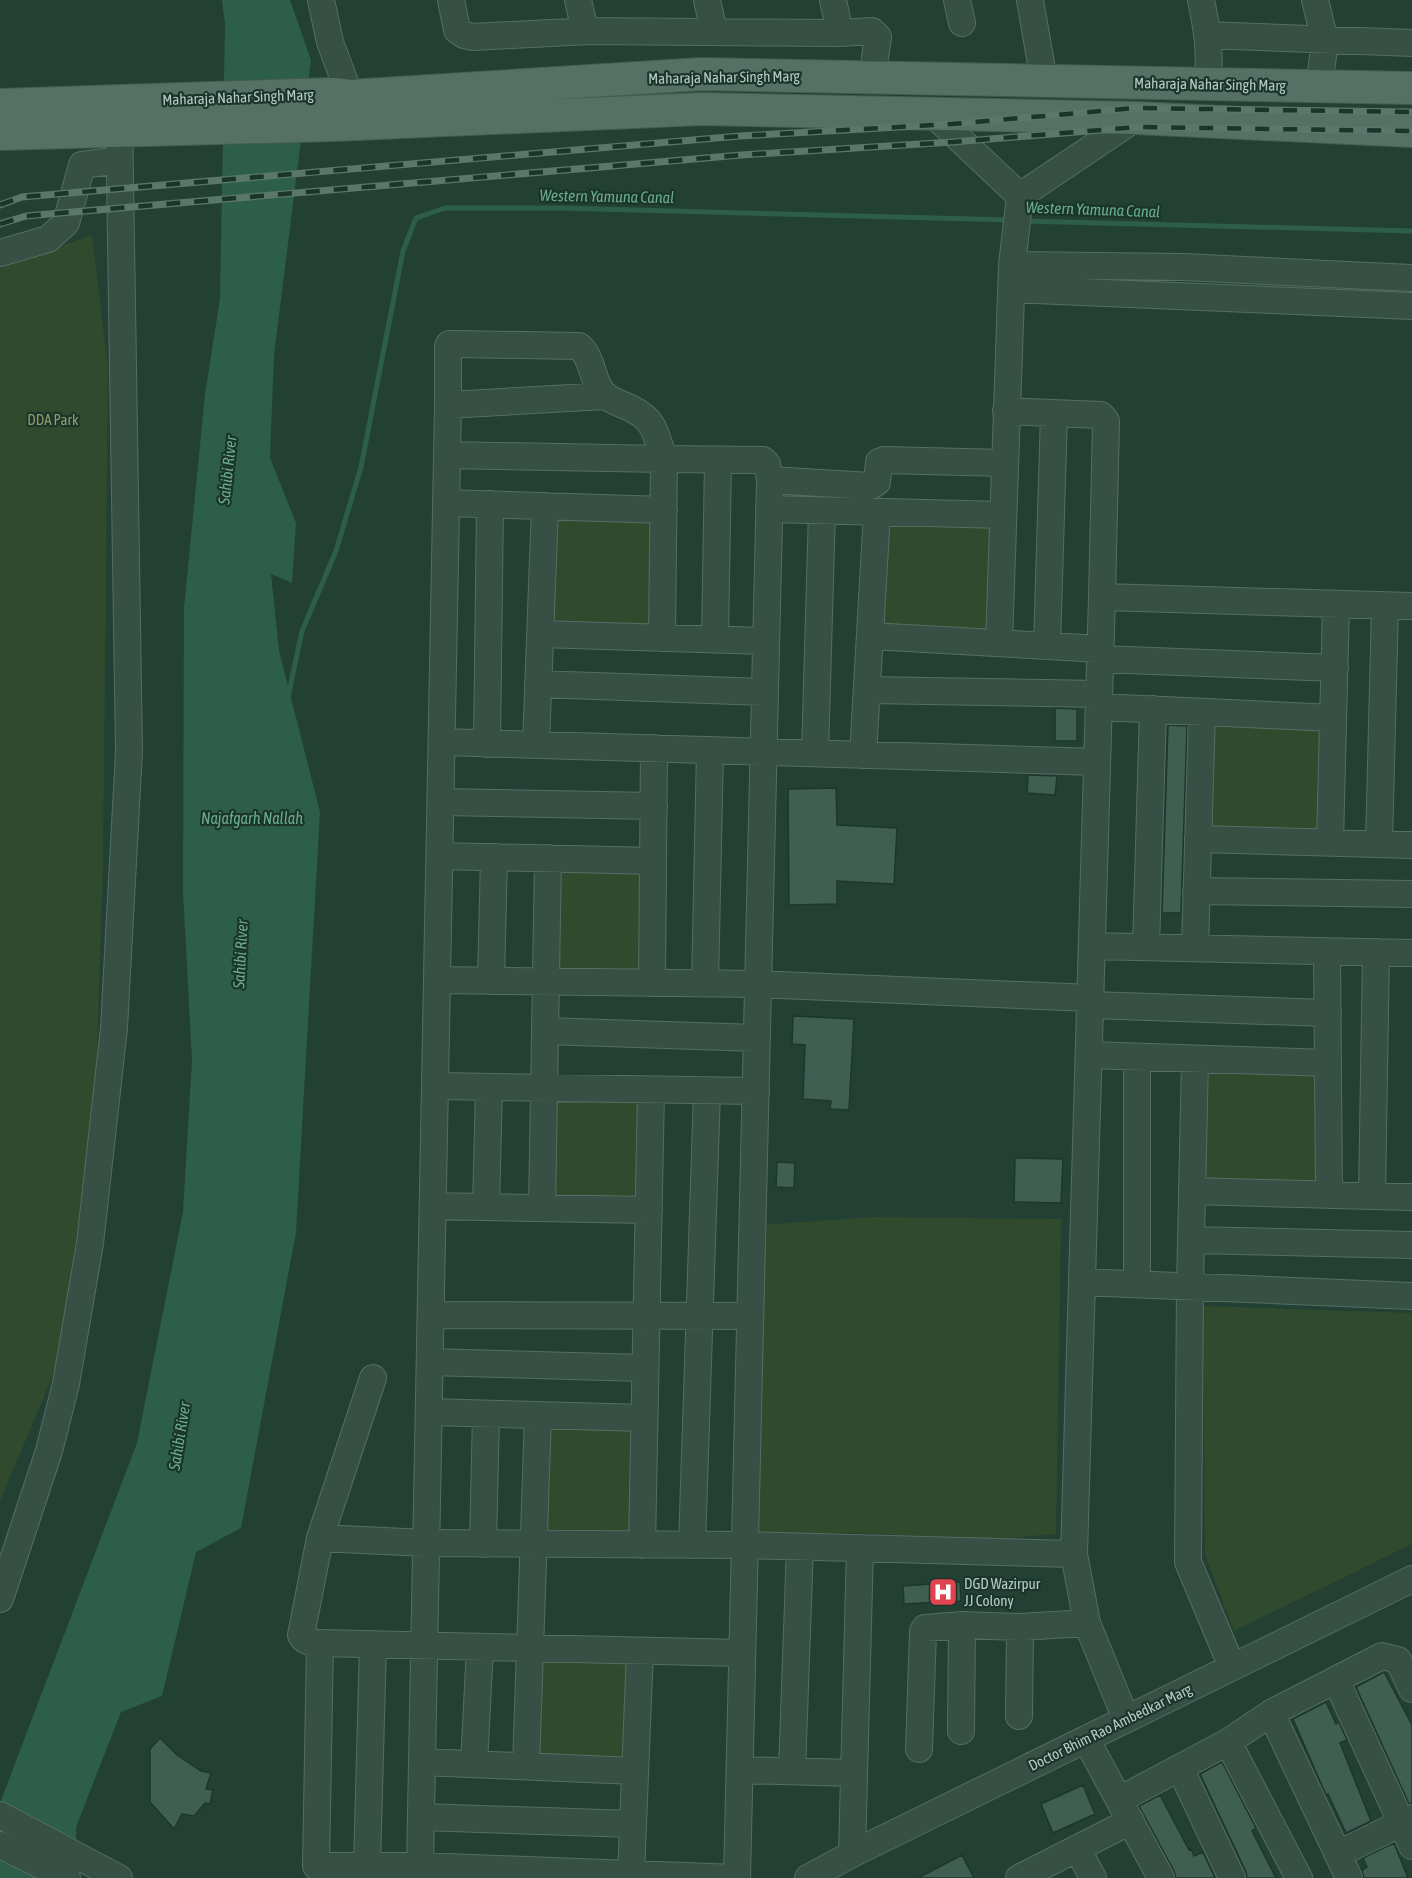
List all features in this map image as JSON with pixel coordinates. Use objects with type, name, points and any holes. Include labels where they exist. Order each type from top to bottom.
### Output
[{"type":"main road","name":"Maharaja Nahar Singh Marg","points":[[0,134],[120,131],[171,114],[339,105],[702,74],[1412,88]]},
{"type":"main road","name":"Maharaja Nahar Singh Marg","points":[[0,105],[120,131]]},
{"type":"main road","name":"Maharaja Nahar Singh Marg","points":[[339,105],[702,109],[1136,118],[1412,131]]},
{"type":"street","points":[[321,0],[339,105]]},
{"type":"street","points":[[451,0],[457,30],[473,37],[589,31],[840,33],[872,31],[878,37],[872,78]]},
{"type":"street","points":[[578,0],[585,31],[589,31]]},
{"type":"street","points":[[707,0],[714,32]]},
{"type":"street","points":[[833,0],[840,33]]},
{"type":"street","points":[[1030,0],[1044,81]]},
{"type":"street","points":[[1201,0],[1210,50],[1208,84]]},
{"type":"street","points":[[1315,0],[1325,40],[1319,86]]},
{"type":"street","points":[[1208,35],[1412,42]]},
{"type":"street","points":[[933,114],[1019,201]]},
{"type":"street","points":[[999,643],[1012,268],[1019,201],[1136,118]]},
{"type":"street","points":[[0,253],[48,239],[66,223],[82,165],[120,131]]},
{"type":"street","points":[[0,1599],[49,1451],[66,1384],[90,1243],[114,1028],[129,751],[120,131]]},
{"type":"street","points":[[1012,268],[1183,267],[1412,278]]},
{"type":"street","points":[[1012,268],[1412,306]]},
{"type":"street","points":[[420,1866],[448,347],[449,344],[579,346],[586,354],[605,396]]},
{"type":"street","points":[[448,405],[605,396],[644,415],[649,420],[664,459],[662,638]]},
{"type":"street","points":[[1006,411],[1101,415],[1106,421],[1074,1554],[1087,1623],[1126,1719]]},
{"type":"street","points":[[1047,646],[1054,414]]},
{"type":"street","points":[[320,1643],[315,1864],[318,1866],[420,1866],[737,1878],[770,480],[767,464],[764,460],[447,455]]},
{"type":"street","points":[[715,640],[718,460]]},
{"type":"street","points":[[770,480],[871,486],[877,482],[879,462],[884,460],[1004,463]]},
{"type":"street","points":[[446,503],[664,510]]},
{"type":"street","points":[[487,744],[490,504]]},
{"type":"street","points":[[536,745],[545,506]]},
{"type":"street","points":[[769,509],[1003,515]]},
{"type":"street","points":[[815,753],[822,511]]},
{"type":"street","points":[[863,755],[877,512]]},
{"type":"street","points":[[1102,597],[1412,606]]},
{"type":"street","points":[[1330,842],[1336,604]]},
{"type":"street","points":[[1379,844],[1385,606]]},
{"type":"street","points":[[540,634],[766,641]]},
{"type":"street","points":[[870,636],[1047,646],[1101,654],[1335,668]]},
{"type":"street","points":[[538,684],[765,692]]},
{"type":"street","points":[[867,690],[1099,700],[1153,709],[1333,718]]},
{"type":"street","points":[[1146,947],[1153,709]]},
{"type":"street","points":[[1195,948],[1202,712]]},
{"type":"street","points":[[442,742],[1097,762]]},
{"type":"street","points":[[652,983],[654,748]]},
{"type":"street","points":[[705,984],[711,750]]},
{"type":"street","points":[[441,802],[654,806]]},
{"type":"street","points":[[1198,839],[1412,845]]},
{"type":"street","points":[[440,856],[653,861]]},
{"type":"street","points":[[491,981],[494,857]]},
{"type":"street","points":[[542,1208],[548,858]]},
{"type":"street","points":[[1196,891],[1412,894]]},
{"type":"street","points":[[1092,946],[1412,953]]},
{"type":"street","points":[[1327,951],[1329,1195]]},
{"type":"street","points":[[1372,1196],[1376,952]]},
{"type":"street","points":[[437,980],[758,984],[1328,1013]]},
{"type":"street","points":[[545,1031],[757,1038]]},
{"type":"street","points":[[1089,1055],[1328,1063]]},
{"type":"street","points":[[1137,1057],[1137,1284]]},
{"type":"street","points":[[1196,1059],[1190,1286],[1188,1562],[1232,1667]]},
{"type":"street","points":[[435,1086],[756,1091]]},
{"type":"street","points":[[486,1207],[489,1087]]},
{"type":"street","points":[[642,1545],[651,1090]]},
{"type":"street","points":[[692,1545],[707,1090]]},
{"type":"street","points":[[1192,1191],[1412,1197]]},
{"type":"street","points":[[433,1206],[649,1210]]},
{"type":"street","points":[[1191,1240],[1412,1245]]},
{"type":"street","points":[[1082,1282],[1412,1296]]},
{"type":"street","points":[[431,1315],[750,1316]]},
{"type":"street","points":[[430,1362],[645,1368]]},
{"type":"street","points":[[373,1378],[320,1538],[301,1635],[303,1640],[320,1643],[742,1653]]},
{"type":"street","points":[[429,1413],[644,1418]]},
{"type":"street","points":[[483,1544],[486,1414]]},
{"type":"street","points":[[526,1766],[538,1415]]},
{"type":"street","points":[[320,1538],[426,1543],[745,1545],[1074,1554]]},
{"type":"street","points":[[792,1771],[800,1547]]},
{"type":"street","points":[[852,1854],[860,1548]]},
{"type":"street","name":"Doctor Bhim Rao Ambedkar Marg","points":[[808,1878],[852,1854],[1412,1579]]},
{"type":"street","points":[[919,1749],[923,1631],[928,1626],[1020,1627],[1087,1623]]},
{"type":"street","points":[[961,1731],[962,1625]]},
{"type":"street","points":[[1019,1716],[1020,1627]]},
{"type":"street","points":[[367,1865],[373,1644]]},
{"type":"street","points":[[474,1764],[480,1647]]},
{"type":"street","points":[[640,1651],[633,1824],[645,1876]]},
{"type":"street","points":[[1019,1878],[1077,1848],[1179,1768],[1228,1742],[1271,1713],[1382,1656],[1390,1656],[1398,1660],[1412,1689]]},
{"type":"street","points":[[1336,1680],[1409,1829],[1338,1854]]},
{"type":"street","points":[[1271,1713],[1349,1878]]},
{"type":"street","points":[[1086,1739],[1161,1878]]},
{"type":"street","points":[[1228,1742],[1292,1876]]},
{"type":"street","points":[[422,1762],[635,1771]]},
{"type":"street","points":[[1179,1768],[1232,1878]]},
{"type":"street","points":[[740,1770],[854,1773]]},
{"type":"street","points":[[0,1815],[119,1878]]},
{"type":"street","points":[[421,1817],[633,1824]]},
{"type":"street","points":[[0,1845],[67,1878]]},
{"type":"street","points":[[1077,1848],[1093,1878]]},
{"type":"green space","name":"DDA Park","points":[[92,235],[108,368],[103,865],[95,1113],[57,1366],[0,1501],[0,268]]},
{"type":"green space","points":[[550,516],[660,521],[655,631],[545,626]]},
{"type":"green space","points":[[884,520],[996,524],[992,635],[879,631]]},
{"type":"green space","points":[[1210,720],[1323,724],[1319,836],[1206,832]]},
{"type":"green space","points":[[551,865],[650,866],[648,978],[550,978]]},
{"type":"green space","points":[[1208,1068],[1320,1072],[1316,1183],[1204,1179]]},
{"type":"green space","points":[[546,1091],[645,1092],[643,1204],[545,1204]]},
{"type":"green space","points":[[872,1217],[1061,1219],[1056,1534],[992,1539],[855,1533],[754,1535],[762,1225]]},
{"type":"green space","points":[[1203,1306],[1412,1313],[1412,1544],[1234,1631],[1205,1554]]},
{"type":"green space","points":[[540,1424],[639,1425],[638,1537],[539,1537]]},
{"type":"green space","points":[[535,1652],[633,1653],[632,1766],[534,1765]]},
{"type":"water","name":"Najafgarh Nallah","points":[[222,0],[290,0],[311,60],[274,355],[270,458],[296,523],[292,583],[271,574],[279,651],[320,812],[296,1232],[241,1528],[196,1552],[162,1696],[121,1712],[76,1827],[77,1878],[0,1878],[0,1803],[137,1443],[183,1212],[192,1060],[183,892],[184,608],[205,394],[220,299],[225,24]]},
{"type":"building","points":[[1055,708],[1077,709],[1077,741],[1055,741]]},
{"type":"building","points":[[1168,725],[1187,726],[1181,913],[1162,913]]},
{"type":"building","points":[[1028,775],[1057,776],[1055,795],[1027,793]]},
{"type":"building","points":[[836,788],[837,825],[897,828],[894,884],[837,881],[837,904],[789,905],[788,789]]},
{"type":"building","points":[[793,1016],[854,1019],[849,1110],[830,1109],[831,1101],[803,1099],[805,1045],[792,1044]]},
{"type":"building","points":[[1015,1158],[1063,1159],[1061,1203],[1014,1202]]},
{"type":"building","points":[[777,1162],[795,1163],[794,1188],[776,1187]]},
{"type":"building","points":[[960,1582],[961,1601],[904,1604],[903,1586]]},
{"type":"building","points":[[1384,1672],[1412,1725],[1412,1803],[1409,1804],[1356,1687]]},
{"type":"building","points":[[1326,1702],[1336,1724],[1339,1722],[1347,1740],[1340,1743],[1371,1821],[1346,1833],[1328,1794],[1326,1795],[1293,1719]]},
{"type":"building","points":[[160,1738],[177,1755],[201,1771],[211,1773],[206,1789],[213,1790],[210,1804],[205,1803],[194,1816],[182,1814],[174,1829],[150,1802],[150,1749]]},
{"type":"building","points":[[1222,1762],[1256,1828],[1252,1831],[1276,1878],[1247,1878],[1200,1774]]},
{"type":"building","points":[[1083,1785],[1095,1814],[1053,1833],[1041,1804]]},
{"type":"building","points":[[1160,1795],[1189,1850],[1191,1849],[1194,1856],[1203,1852],[1215,1878],[1176,1878],[1139,1806]]},
{"type":"building","points":[[1394,1843],[1408,1878],[1364,1878],[1362,1870],[1367,1867],[1363,1858]]},
{"type":"building","points":[[962,1855],[974,1878],[918,1878]]},
{"type":"waterway","name":"Western Yamuna Canal","points":[[288,697],[302,631],[336,551],[361,467],[403,251],[416,218],[445,208],[559,208],[1011,220]]},
{"type":"waterway","name":"Western Yamuna Canal","points":[[1024,221],[1412,231]]},
{"type":"railway","points":[[0,205],[22,197],[740,136],[952,124],[1136,108],[1412,112]]},
{"type":"railway","points":[[0,224],[26,216],[741,155],[953,142],[1137,127],[1412,131]]},
{"type":"place","name":"DGD Wazirpur JJ Colony","points":[[943,1592]]},
{"type":"water label","name":"Sahibi River","points":[[227,470]]},
{"type":"water label","name":"Sahibi River","points":[[240,954]]},
{"type":"water label","name":"Sahibi River","points":[[179,1436]]}]
